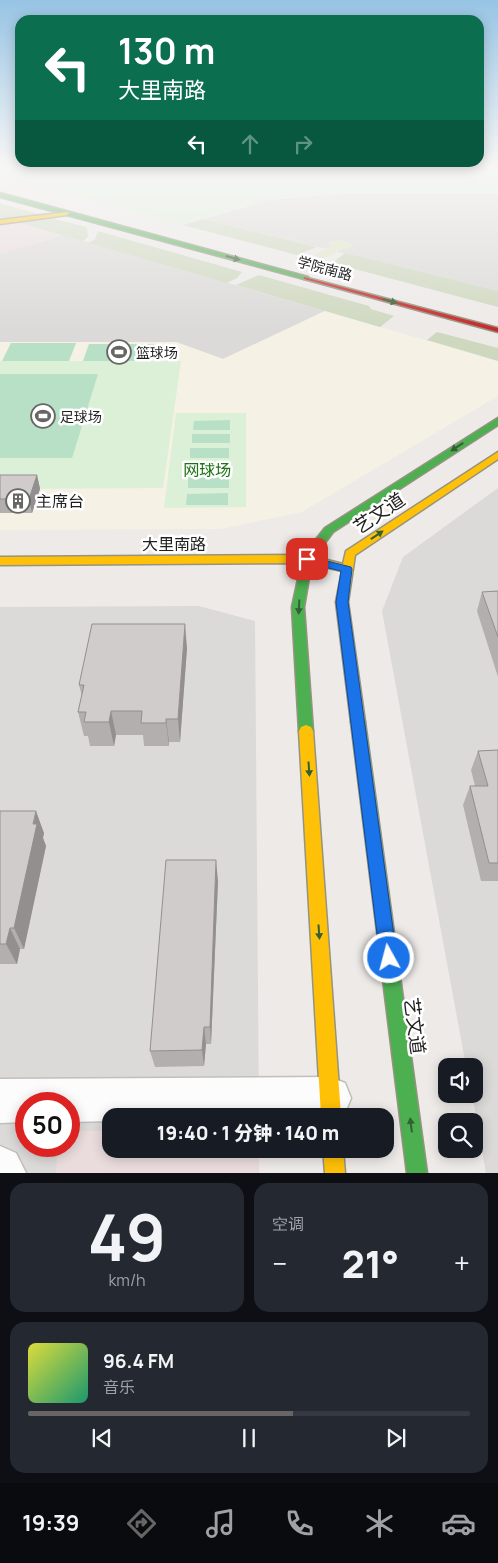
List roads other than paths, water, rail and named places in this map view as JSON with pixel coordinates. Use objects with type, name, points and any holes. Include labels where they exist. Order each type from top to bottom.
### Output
[{"type":"main road","name":"学院南路","points":[[99,222],[498,330]]},
{"type":"main road","name":"学院南路","points":[[136,222],[350,278]]},
{"type":"main road","name":"艺文道","points":[[330,1107],[298,607],[307,559],[329,530],[498,421]]},
{"type":"main road","name":"艺文道","points":[[417,1173],[342,602],[350,553],[498,455]]},
{"type":"main road","name":"大里南路","points":[[0,561],[307,559],[347,569]]},
{"type":"main road","points":[[334,1158],[335,1173]]},
{"type":"street","points":[[0,1101],[330,1107]]},
{"type":"street","points":[[0,1169],[3,1173]]},
{"type":"place","name":"篮球场","points":[[119,352]]},
{"type":"place","name":"足球场","points":[[43,416]]},
{"type":"place","name":"主席台","points":[[18,501]]},
{"type":"park label","name":"网球场","points":[[207,470]]}]
